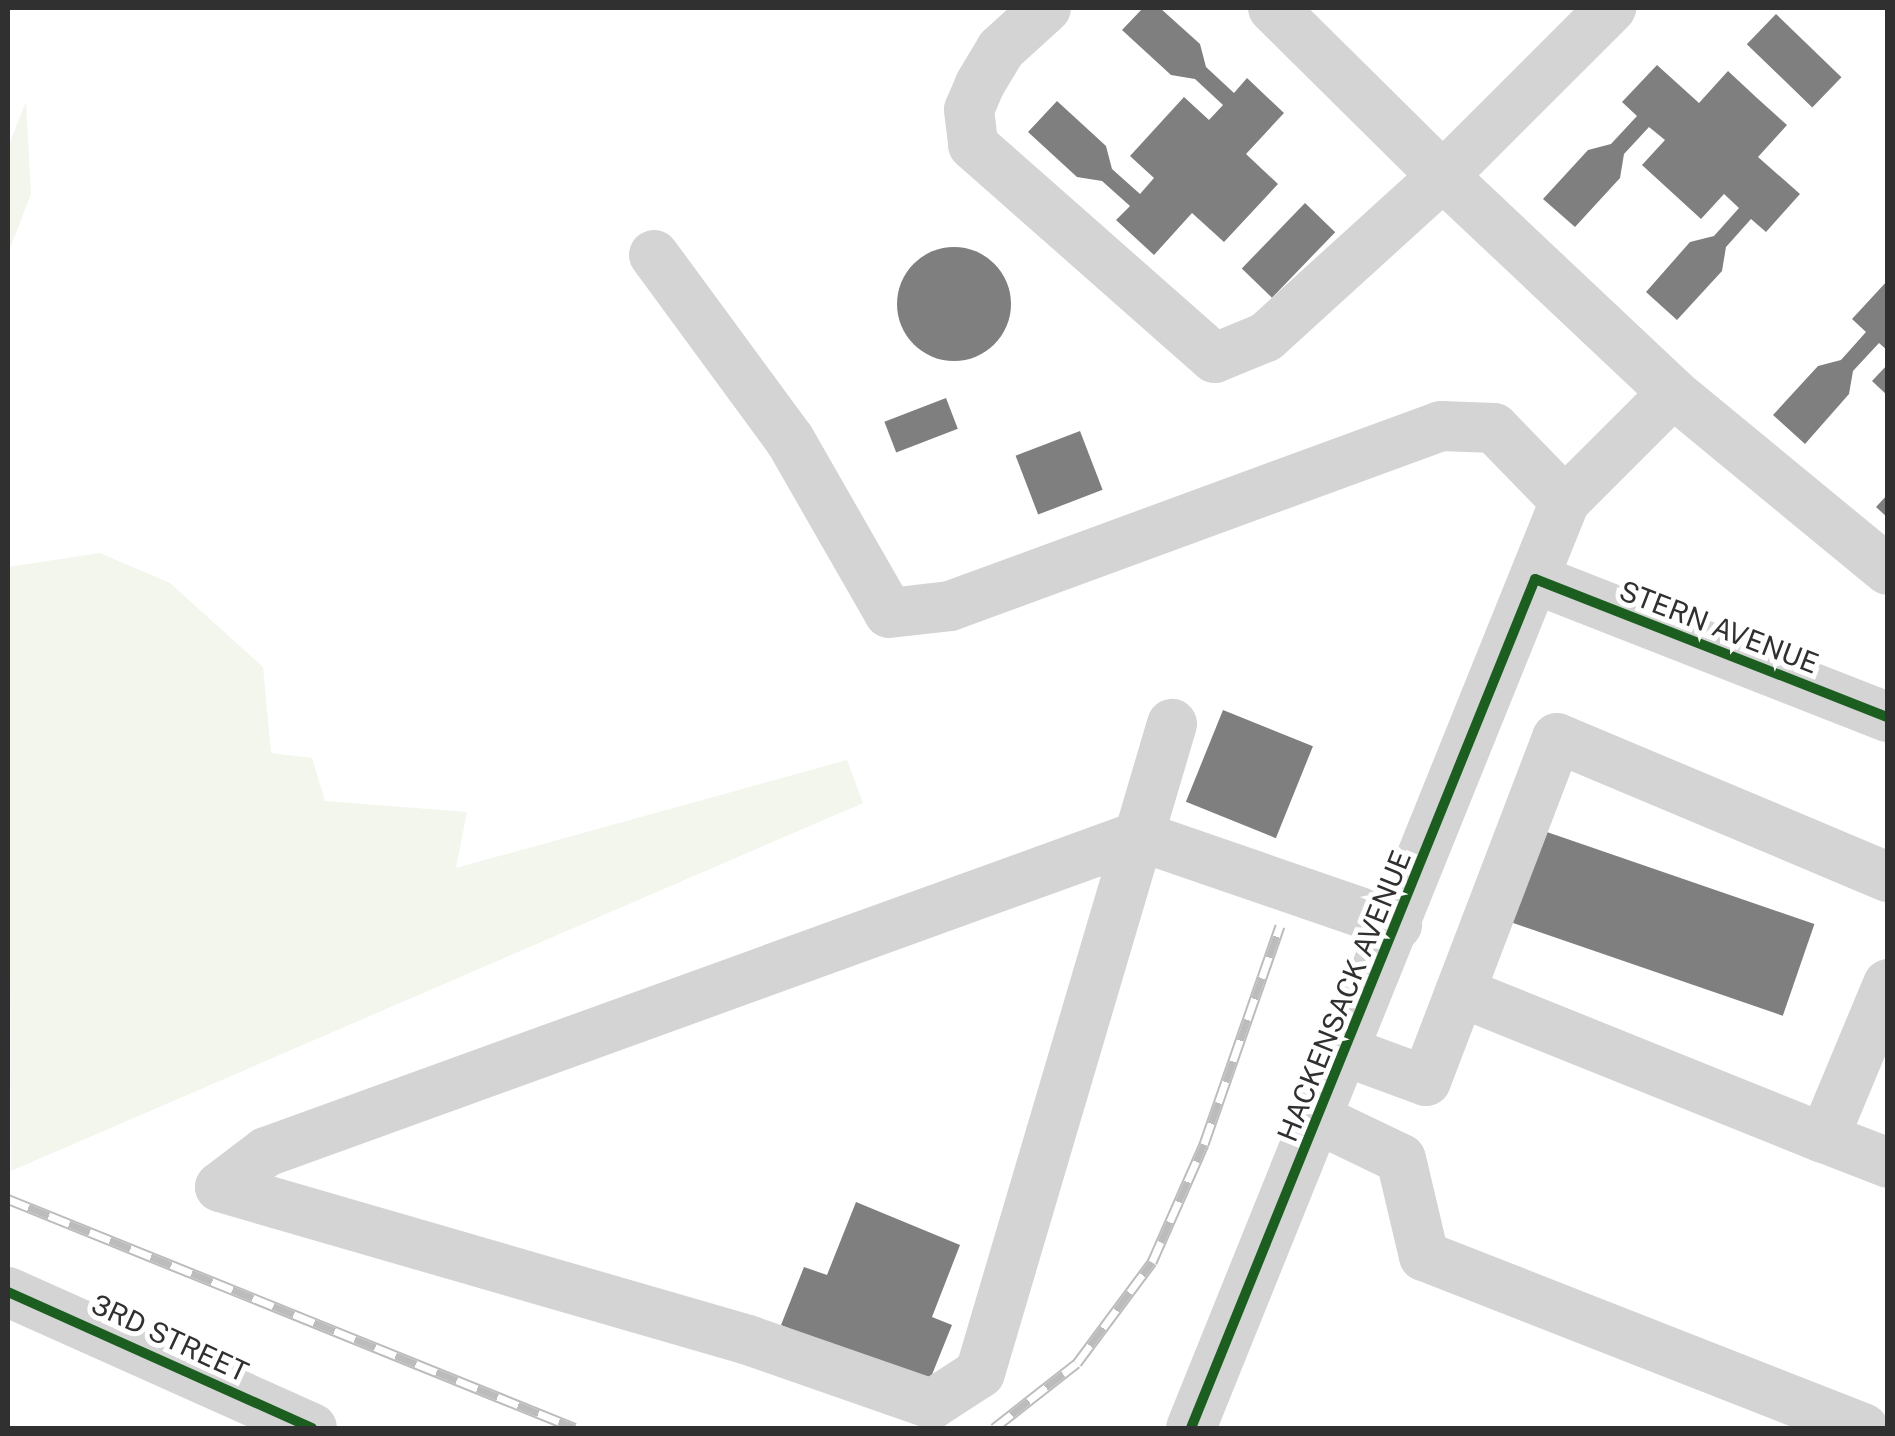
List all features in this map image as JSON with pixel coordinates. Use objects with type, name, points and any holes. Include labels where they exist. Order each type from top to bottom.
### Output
[{"type":"street","points":[[1046,8],[1001,49],[980,84],[968,110],[973,145],[1030,202],[1215,358],[1266,336],[1443,176],[1610,8]]},
{"type":"street","points":[[1273,8],[1672,393],[1888,570]]},
{"type":"street","points":[[654,255],[790,440],[889,613],[950,606],[1441,426],[1494,428],[1565,500],[1672,393]]},
{"type":"street","name":"HACKENSACK AVENUE","points":[[1191,1428],[1346,1052],[1565,500]]},
{"type":"street","name":"STERN AVENUE","points":[[1535,579],[1888,717]]},
{"type":"street","points":[[1172,724],[1139,836],[980,1372],[932,1404],[748,1340],[220,1187],[266,1152],[1139,836],[1397,925]]},
{"type":"street","points":[[1346,1052],[1426,1081],[1557,738],[1888,877]]},
{"type":"street","points":[[1824,1138],[1888,984]]},
{"type":"street","points":[[1460,992],[1888,1164]]},
{"type":"street","points":[[1318,1120],[1401,1159],[1424,1256],[1864,1428]]},
{"type":"street","name":"3RD STREET","points":[[8,1292],[312,1428]]},
{"type":"shaded area","points":[[26,102],[31,194],[8,253],[8,147]]},
{"type":"shaded area","points":[[100,553],[170,583],[263,667],[271,753],[312,758],[325,801],[467,812],[456,868],[847,760],[863,803],[11,1171],[8,567]]},
{"type":"building","points":[[1143,8],[1160,8],[1200,44],[1206,67],[1234,93],[1247,78],[1284,113],[1246,154],[1278,184],[1224,242],[1192,213],[1154,255],[1116,220],[1130,206],[1102,181],[1077,177],[1028,132],[1057,101],[1106,146],[1112,169],[1140,194],[1154,178],[1130,156],[1184,97],[1209,120],[1223,105],[1195,79],[1171,75],[1122,30]]},
{"type":"building","points":[[1776,14],[1841,77],[1812,107],[1747,44]]},
{"type":"building","points":[[1657,65],[1699,103],[1728,71],[1787,125],[1758,157],[1800,194],[1766,232],[1751,219],[1726,247],[1722,271],[1677,320],[1646,292],[1690,242],[1714,236],[1739,208],[1724,194],[1701,219],[1642,165],[1665,140],[1649,127],[1624,154],[1620,178],[1575,227],[1543,199],[1588,150],[1611,144],[1637,116],[1622,102]]},
{"type":"building","points":[[1305,203],[1335,232],[1272,298],[1242,268]]},
{"type":"building","points":[[954,247],[976,251],[995,263],[1007,282],[1011,304],[1007,326],[995,345],[976,357],[954,361],[932,357],[913,345],[901,326],[897,304],[901,282],[913,263],[932,251]]},
{"type":"building","points":[[1888,280],[1888,351],[1879,343],[1853,371],[1849,394],[1805,444],[1773,415],[1818,366],[1841,360],[1866,332],[1852,319]]},
{"type":"building","points":[[1888,364],[1888,396],[1872,381]]},
{"type":"building","points":[[946,398],[958,429],[896,452],[884,422]]},
{"type":"building","points":[[1080,431],[1103,490],[1038,515],[1016,456]]},
{"type":"building","points":[[1888,494],[1888,518],[1876,507]]},
{"type":"building","points":[[1223,710],[1313,746],[1276,838],[1186,802]]},
{"type":"building","points":[[1544,831],[1814,924],[1783,1016],[1512,923]]},
{"type":"building","points":[[856,1202],[960,1245],[932,1317],[952,1325],[927,1387],[781,1325],[804,1267],[827,1275]]},
{"type":"railway","points":[[994,1428],[1077,1363],[1152,1262],[1204,1144],[1280,926]]},
{"type":"railway","points":[[8,1199],[575,1428]]},
{"type":"cycle path","points":[[1191,1428],[1535,579],[1888,717]]},
{"type":"cycle path","points":[[8,1292],[312,1428]]}]
